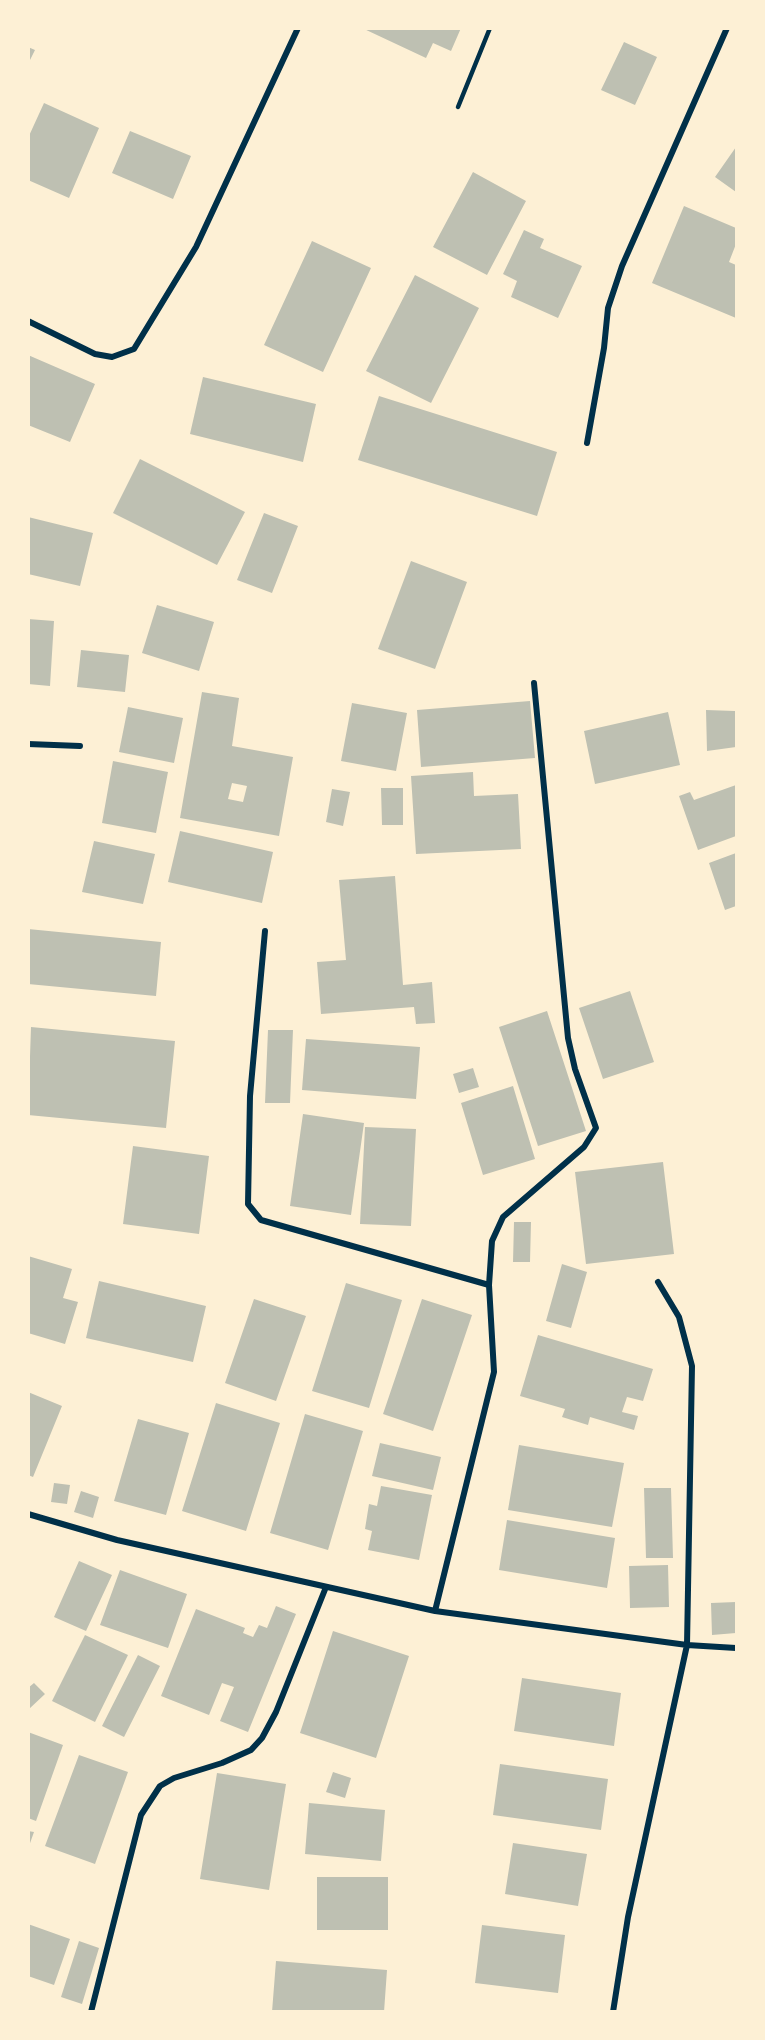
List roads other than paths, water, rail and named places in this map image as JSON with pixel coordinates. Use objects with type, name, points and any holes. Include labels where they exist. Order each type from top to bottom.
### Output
[{"type":"street","points":[[28,321],[95,354],[112,357],[134,349],[196,247],[298,28]]},
{"type":"street","points":[[588,443],[604,348],[608,308],[622,266],[727,28]]},
{"type":"street","points":[[435,1611],[494,1372],[489,1286],[492,1241],[503,1217],[584,1147],[597,1128],[575,1069],[568,1038],[557,943],[534,683]]},
{"type":"street","points":[[28,744],[80,746]]},
{"type":"street","points":[[265,932],[250,1096],[248,1204],[261,1220],[489,1286]]},
{"type":"street","points":[[613,2012],[628,1917],[687,1645],[692,1366],[679,1317],[658,1282]]},
{"type":"street","points":[[28,1515],[117,1539],[435,1611],[687,1645],[736,1648]]},
{"type":"street","points":[[91,2012],[141,1815],[160,1786],[174,1778],[222,1763],[251,1750],[262,1738],[276,1712],[326,1587]]},
{"type":"lane","points":[[458,107],[490,28]]}]
